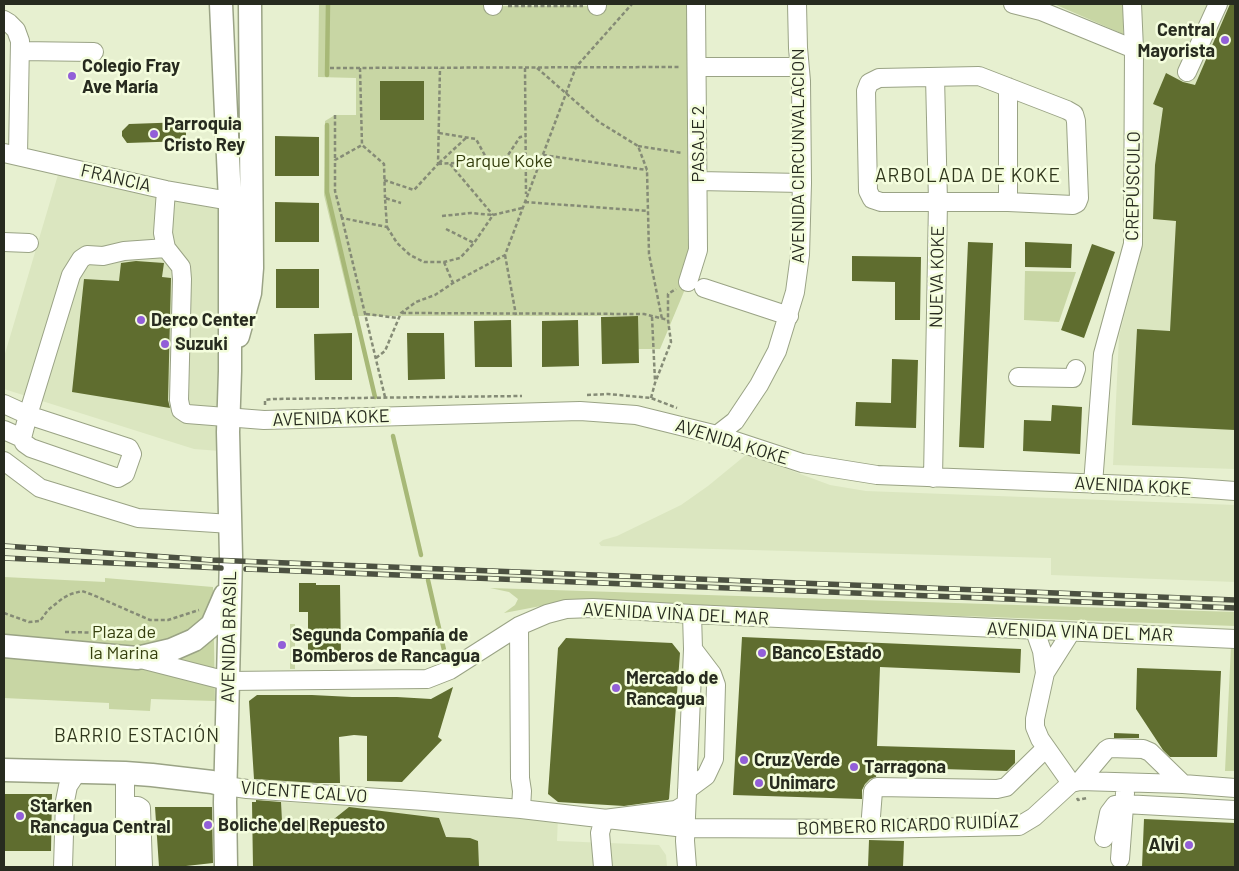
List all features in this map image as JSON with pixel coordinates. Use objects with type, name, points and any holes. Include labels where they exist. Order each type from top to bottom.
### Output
[{"type":"main road","points":[[9,649],[137,658],[171,650],[194,640],[212,625],[222,605],[231,557],[231,524],[229,417],[230,201],[221,4]]},
{"type":"main road","points":[[230,371],[250,293],[252,268],[250,4]]},
{"type":"main road","name":"AVENIDA BRASIL","points":[[226,867],[231,557]]},
{"type":"main road","name":"VICENTE CALVO","points":[[4,770],[152,774],[212,782],[226,786]]},
{"type":"street","name":"PASAJE 2","points":[[696,4],[698,155],[696,285]]},
{"type":"street","name":"AVENIDA CIRCUNVALACION","points":[[717,435],[735,421],[759,385],[777,351],[789,316],[798,274],[802,183],[801,81],[797,4]]},
{"type":"street","points":[[1013,4],[1041,8],[1134,49]]},
{"type":"street","name":"CREPÚSCULO","points":[[1093,484],[1104,345],[1133,244],[1134,49],[1132,4]]},
{"type":"street","points":[[1188,72],[1218,4]]},
{"type":"street","points":[[4,20],[10,23],[16,30],[20,41],[11,155]]},
{"type":"street","points":[[20,51],[94,52]]},
{"type":"street","points":[[697,67],[799,67]]},
{"type":"street","points":[[935,76],[979,76],[1074,114],[1080,198],[1077,203],[1073,205],[1008,202],[881,202],[872,200],[868,192],[866,91],[869,83],[879,78],[935,76]]},
{"type":"street","name":"NUEVA KOKE","points":[[933,478],[938,202],[935,76]]},
{"type":"street","points":[[1008,87],[1008,202]]},
{"type":"street","name":"FRANCIA","points":[[11,155],[166,190],[230,201]]},
{"type":"street","points":[[698,181],[802,183]]},
{"type":"street","points":[[4,404],[28,415],[129,448],[132,454],[126,474],[118,478],[31,448],[24,443],[22,438],[28,415],[71,275],[81,259],[87,255],[104,256],[124,251],[166,248],[163,233],[166,190]]},
{"type":"street","points":[[230,201],[238,205],[242,210],[244,249],[246,259],[252,268]]},
{"type":"street","points":[[4,242],[29,243]]},
{"type":"street","name":"AVENIDA KOKE","points":[[166,248],[181,268],[179,400],[181,410],[187,414],[264,420],[580,411],[636,415],[717,435],[802,463],[877,475],[1181,487],[1235,491]]},
{"type":"street","points":[[696,285],[789,316]]},
{"type":"street","points":[[1049,366],[1102,371]]},
{"type":"street","points":[[1018,377],[1073,378],[1076,369]]},
{"type":"street","points":[[4,430],[22,438]]},
{"type":"street","points":[[4,461],[40,488],[138,518],[231,524]]},
{"type":"street","name":"AVENIDA VIÑA DEL MAR","points":[[137,658],[228,681],[268,675],[427,679],[450,670],[519,626],[547,614],[566,609],[593,608],[1035,631],[1235,639]]},
{"type":"street","points":[[687,867],[686,828],[693,649],[692,614]]},
{"type":"street","points":[[519,626],[521,809]]},
{"type":"street","points":[[1035,631],[1043,655],[1045,673],[1035,719],[1035,728],[1046,748],[1076,782],[1183,784],[1235,788]]},
{"type":"street","points":[[1045,673],[1071,632]]},
{"type":"street","name":"VICENTE CALVO","points":[[604,819],[676,810],[706,776],[714,759],[716,684],[712,674],[693,649]]},
{"type":"street","points":[[870,829],[874,790],[877,788],[882,786],[997,789],[1006,787],[1046,748]]},
{"type":"street","name":"BOMBERO RICARDO RUIDÍAZ","points":[[686,828],[870,829],[1019,826],[1034,817],[1076,782],[1098,758],[1156,759],[1183,784]]},
{"type":"street","points":[[53,771],[61,786],[65,800]]},
{"type":"street","points":[[63,867],[65,800],[68,786],[78,772]]},
{"type":"street","points":[[125,773],[125,867]]},
{"type":"street","points":[[1120,858],[1124,782]]},
{"type":"street","name":"VICENTE CALVO","points":[[226,786],[247,790],[521,809],[686,828]]},
{"type":"street","points":[[1104,838],[1109,813],[1115,805],[1235,810]]},
{"type":"street","points":[[125,806],[138,806],[141,808],[143,867]]},
{"type":"street","points":[[603,867],[600,833],[604,819]]},
{"type":"path","points":[[516,315],[505,255],[526,197],[576,67],[632,4]]},
{"type":"path","points":[[493,5],[597,5]]},
{"type":"path","points":[[330,68],[697,67]]},
{"type":"path","points":[[360,68],[362,146],[384,164],[387,227],[397,243],[410,255],[424,262],[444,262],[460,258],[474,243],[493,215]]},
{"type":"path","points":[[438,164],[440,68]]},
{"type":"path","points":[[525,68],[526,197]]},
{"type":"path","points":[[536,68],[599,122],[638,146],[698,155]]},
{"type":"path","points":[[335,115],[336,191],[385,397]]},
{"type":"path","points":[[439,133],[476,139],[488,161]]},
{"type":"path","points":[[438,164],[498,161],[508,155],[520,137],[526,136]]},
{"type":"path","points":[[384,180],[414,190],[438,164],[467,138]]},
{"type":"path","points":[[335,160],[362,146]]},
{"type":"path","points":[[638,146],[647,170],[649,254],[662,319]]},
{"type":"path","points":[[543,155],[647,170]]},
{"type":"path","points":[[450,164],[493,215]]},
{"type":"path","points":[[385,198],[401,203]]},
{"type":"path","points":[[525,202],[648,211]]},
{"type":"path","points":[[442,216],[471,213],[493,215],[523,207]]},
{"type":"path","points":[[342,218],[387,227]]},
{"type":"path","points":[[446,229],[474,243]]},
{"type":"path","points":[[376,358],[385,351],[401,313],[416,302],[435,296],[453,283],[505,255]]},
{"type":"path","points":[[444,262],[453,283]]},
{"type":"path","points":[[651,398],[655,382],[671,342],[668,320],[668,294],[696,285]]},
{"type":"path","points":[[401,313],[516,315],[644,314],[668,320]]},
{"type":"path","points":[[366,314],[398,318]]},
{"type":"path","points":[[652,316],[655,382]]},
{"type":"path","points":[[4,613],[29,622],[40,621],[48,610],[63,598],[82,591],[150,620],[168,620],[222,605]]},
{"type":"shaded area","points":[[1140,4],[1235,4],[1235,469],[1113,465],[1119,336],[1143,243]]},
{"type":"shaded area","name":"Derco Center","points":[[60,168],[218,205],[220,451],[194,449],[4,389],[4,357]]},
{"type":"shaded area","points":[[747,454],[830,485],[866,491],[1235,505],[1235,582],[1051,575],[1051,558],[601,546],[599,543],[681,505]]},
{"type":"shaded area","points":[[252,802],[470,811],[558,817],[557,841],[659,845],[666,855],[667,867],[253,867]]},
{"type":"green space","name":"Parque Koke","points":[[319,4],[596,6],[597,4],[696,4],[698,250],[688,282],[660,349],[638,349],[638,316],[353,316],[324,195],[325,121],[335,115],[356,115],[356,78],[318,77]]},
{"type":"green space","points":[[1054,4],[1123,4],[1123,34]]},
{"type":"green space","points":[[1025,271],[1076,272],[1059,322],[1024,320]]},
{"type":"green space","name":"Plaza de la Marina","points":[[4,577],[105,582],[105,578],[213,587],[215,701],[151,699],[150,711],[109,709],[109,703],[4,698]]},
{"type":"green space","points":[[490,588],[1235,612],[1235,626],[605,603],[548,608],[546,605],[504,613],[515,605],[518,599],[509,592]]},
{"type":"green space","points":[[290,624],[295,624],[295,669],[290,669]]},
{"type":"green space","points":[[1231,646],[1235,646],[1235,771],[1225,771]]},
{"type":"building","points":[[1230,4],[1235,4],[1235,430],[1132,425],[1137,329],[1170,331],[1176,221],[1153,219],[1155,165],[1163,108],[1153,104],[1166,73],[1183,82],[1195,85]]},
{"type":"building","points":[[380,81],[424,81],[424,120],[380,120]]},
{"type":"building","name":"Parroquia Cristo Rey","points":[[186,122],[186,141],[127,143],[122,136],[122,131],[129,124]]},
{"type":"building","points":[[275,136],[319,137],[319,176],[275,176]]},
{"type":"building","points":[[275,202],[319,203],[319,242],[275,242]]},
{"type":"building","points":[[968,242],[993,243],[984,448],[959,447]]},
{"type":"building","points":[[1025,242],[1072,244],[1071,268],[1025,267]]},
{"type":"building","points":[[1092,244],[1115,252],[1084,338],[1061,330]]},
{"type":"building","points":[[852,256],[921,257],[920,320],[895,320],[895,282],[852,281]]},
{"type":"building","points":[[136,261],[164,263],[162,277],[171,278],[168,400],[170,408],[72,392],[84,279],[119,281],[121,263]]},
{"type":"building","points":[[276,269],[319,269],[319,308],[276,308]]},
{"type":"building","points":[[638,316],[639,363],[602,364],[601,317]]},
{"type":"building","points":[[511,320],[512,367],[475,367],[474,321]]},
{"type":"building","points":[[578,320],[579,366],[542,367],[542,321]]},
{"type":"building","points":[[352,333],[352,380],[315,380],[314,334]]},
{"type":"building","points":[[407,333],[444,333],[445,379],[408,380]]},
{"type":"building","points":[[892,359],[918,360],[916,428],[855,426],[856,402],[891,403]]},
{"type":"building","points":[[1052,405],[1082,407],[1080,454],[1023,451],[1024,420],[1051,421]]},
{"type":"building","points":[[299,583],[340,585],[341,658],[308,659],[308,612],[299,612]]},
{"type":"building","points":[[742,637],[1021,649],[1020,673],[880,667],[877,746],[1015,750],[1015,763],[1007,771],[877,767],[876,777],[870,779],[862,790],[862,799],[733,795]]},
{"type":"building","name":"Mercado de Rancagua","points":[[566,638],[672,643],[680,653],[668,800],[624,806],[558,802],[548,794],[558,648]]},
{"type":"building","points":[[1137,668],[1221,671],[1217,757],[1170,757],[1163,750],[1136,709]]},
{"type":"building","points":[[453,687],[438,737],[442,740],[402,782],[367,781],[367,736],[354,735],[339,737],[340,783],[254,779],[249,701],[257,695],[431,699]]},
{"type":"building","points":[[1114,733],[1139,734],[1139,738],[1114,738]]},
{"type":"building","points":[[4,794],[52,794],[51,851],[4,851]]},
{"type":"building","points":[[256,800],[281,802],[282,821],[334,819],[349,807],[439,818],[446,837],[470,838],[478,841],[479,867],[253,867],[252,802],[256,802]]},
{"type":"building","points":[[155,807],[212,807],[213,863],[159,867]]},
{"type":"building","name":"Alvi","points":[[1144,819],[1235,823],[1235,867],[1142,867]]},
{"type":"building","points":[[869,840],[904,841],[903,867],[868,867]]},
{"type":"waterway","points":[[327,75],[328,4]]},
{"type":"waterway","points":[[327,125],[327,192],[375,397]]},
{"type":"waterway","points":[[393,436],[421,555]]},
{"type":"waterway","points":[[428,580],[444,650]]},
{"type":"railway","points":[[4,546],[211,560],[1235,600]]},
{"type":"railway","points":[[4,558],[221,568]]},
{"type":"railway","points":[[246,569],[1235,608]]},
{"type":"place","name":"Central Mayorista","points":[[1225,40]]},
{"type":"place","name":"Colegio Fray Ave María","points":[[72,76]]},
{"type":"place","name":"Parroquia Cristo Rey","points":[[154,134]]},
{"type":"place","name":"Derco Center","points":[[141,320]]},
{"type":"place","name":"Suzuki","points":[[165,344]]},
{"type":"place","name":"Segunda Compañía de Bomberos de Rancagua","points":[[282,645]]},
{"type":"place","name":"Banco Estado","points":[[762,653]]},
{"type":"place","name":"Mercado de Rancagua","points":[[616,688]]},
{"type":"place","name":"Cruz Verde","points":[[744,760]]},
{"type":"place","name":"Tarragona","points":[[854,767]]},
{"type":"place","name":"Unimarc","points":[[759,783]]},
{"type":"place","name":"Starken Rancagua Central","points":[[20,816]]},
{"type":"place","name":"Boliche del Repuesto","points":[[208,825]]},
{"type":"place","name":"Alvi","points":[[1189,845]]},
{"type":"district","name":"ARBOLADA DE KOKE","points":[[968,176]]},
{"type":"district","name":"BARRIO ESTACIÓN","points":[[137,736]]}]
